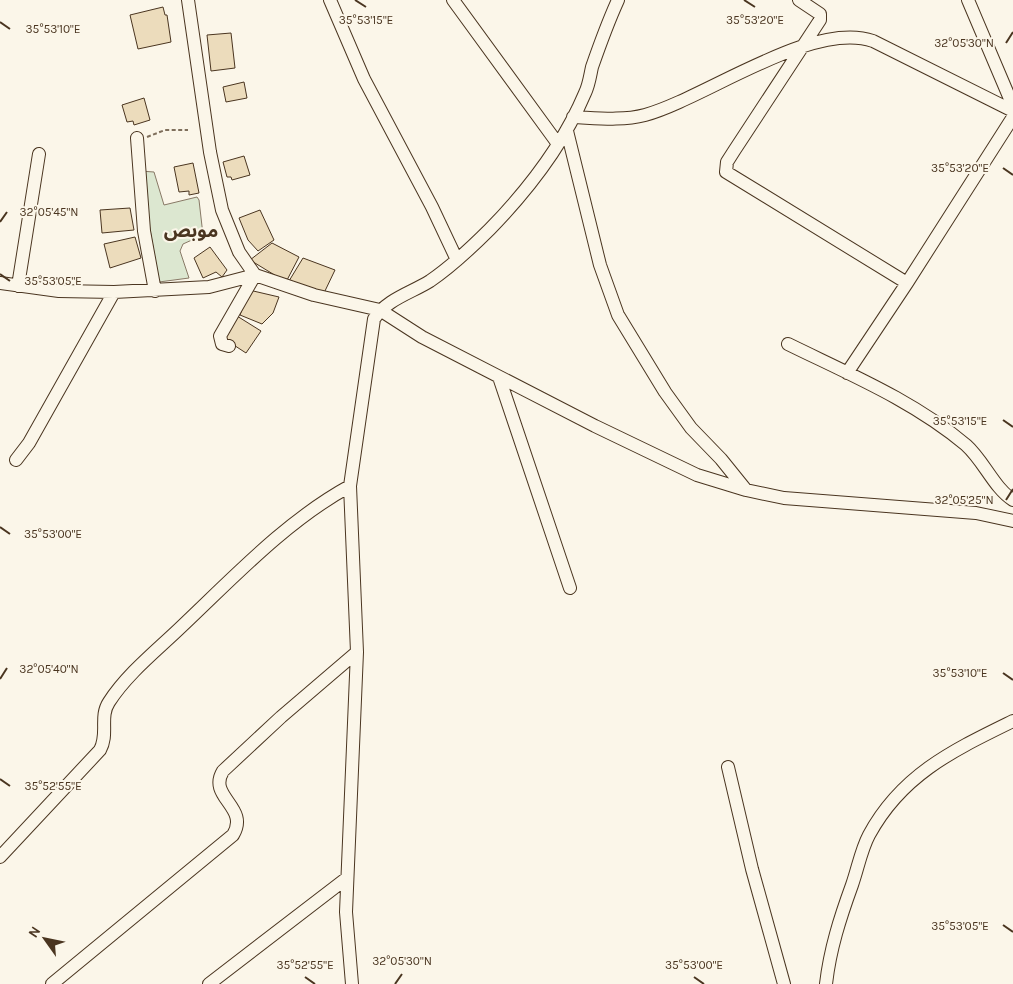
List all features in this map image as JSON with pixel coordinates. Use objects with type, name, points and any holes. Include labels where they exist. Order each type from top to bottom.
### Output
[{"type":"street","points":[[188,0],[210,152],[222,210],[236,245],[255,275]]},
{"type":"street","points":[[330,0],[364,79],[432,207],[457,260]]},
{"type":"street","points":[[453,0],[558,144]]},
{"type":"street","points":[[352,984],[347,947],[346,878],[357,652],[350,486],[374,318],[380,310],[431,280],[457,260],[491,228],[558,144],[567,131],[586,91],[604,35],[618,0]]},
{"type":"street","points":[[799,0],[820,14],[820,17],[804,46],[727,162],[726,172],[908,283]]},
{"type":"street","points":[[968,0],[1013,106]]},
{"type":"street","points":[[574,117],[611,119],[645,115],[804,46],[839,38],[863,38],[912,59],[1013,111]]},
{"type":"street","points":[[847,372],[908,283],[1013,117]]},
{"type":"street","points":[[567,131],[600,265],[618,315],[665,392],[692,428],[721,459],[746,490]]},
{"type":"street","points":[[137,141],[144,230],[155,291]]},
{"type":"street","points":[[18,286],[39,154]]},
{"type":"street","points":[[229,346],[220,342],[220,336],[255,275]]},
{"type":"street","points":[[0,283],[59,291],[155,291],[209,287],[255,275],[314,294],[380,310],[422,337],[499,378],[697,475],[746,490],[784,498],[976,513],[1013,521]]},
{"type":"street","points":[[16,460],[29,444],[114,292]]},
{"type":"street","points":[[788,344],[847,372],[916,409],[966,445],[979,458],[1000,488],[1013,500]]},
{"type":"street","points":[[499,378],[570,588]]},
{"type":"street","points":[[0,857],[100,750],[105,737],[103,720],[107,704],[135,671],[232,579],[302,517],[327,498],[350,486]]},
{"type":"street","points":[[52,984],[233,835],[238,827],[238,818],[219,788],[219,778],[223,771],[357,652]]},
{"type":"street","points":[[826,984],[831,945],[869,836],[881,816],[897,795],[932,763],[1013,721]]},
{"type":"street","points":[[728,767],[752,869],[784,984]]},
{"type":"street","points":[[209,984],[346,878]]},
{"type":"path","points":[[137,141],[165,130],[188,130]]},
{"type":"green space","points":[[140,171],[154,172],[164,205],[197,197],[199,200],[203,235],[183,244],[180,251],[189,278],[159,282]]},
{"type":"building","points":[[163,7],[165,15],[167,15],[171,42],[138,49],[130,15]]},
{"type":"building","points":[[231,33],[235,68],[211,71],[207,35]]},
{"type":"building","points":[[244,82],[247,98],[226,102],[223,87]]},
{"type":"building","points":[[144,98],[150,120],[134,125],[133,121],[127,122],[122,105]]},
{"type":"building","points":[[244,156],[250,175],[232,180],[231,177],[227,177],[223,162]]},
{"type":"building","points":[[193,163],[199,193],[189,195],[189,191],[179,192],[174,167]]},
{"type":"building","points":[[130,208],[134,230],[102,233],[100,210]]},
{"type":"building","points":[[260,210],[274,240],[258,251],[248,240],[239,218]]},
{"type":"building","points":[[135,237],[141,258],[110,268],[104,244]]},
{"type":"building","points":[[272,243],[299,257],[286,282],[250,260]]},
{"type":"building","points":[[210,247],[227,270],[222,277],[216,272],[203,278],[194,258]]},
{"type":"building","points":[[303,258],[335,270],[324,293],[289,281]]},
{"type":"building","points":[[249,290],[279,297],[273,313],[262,324],[240,315]]},
{"type":"building","points":[[237,316],[261,331],[246,353],[223,338]]},
{"type":"district","name":"موبص","points":[[191,230]]}]
